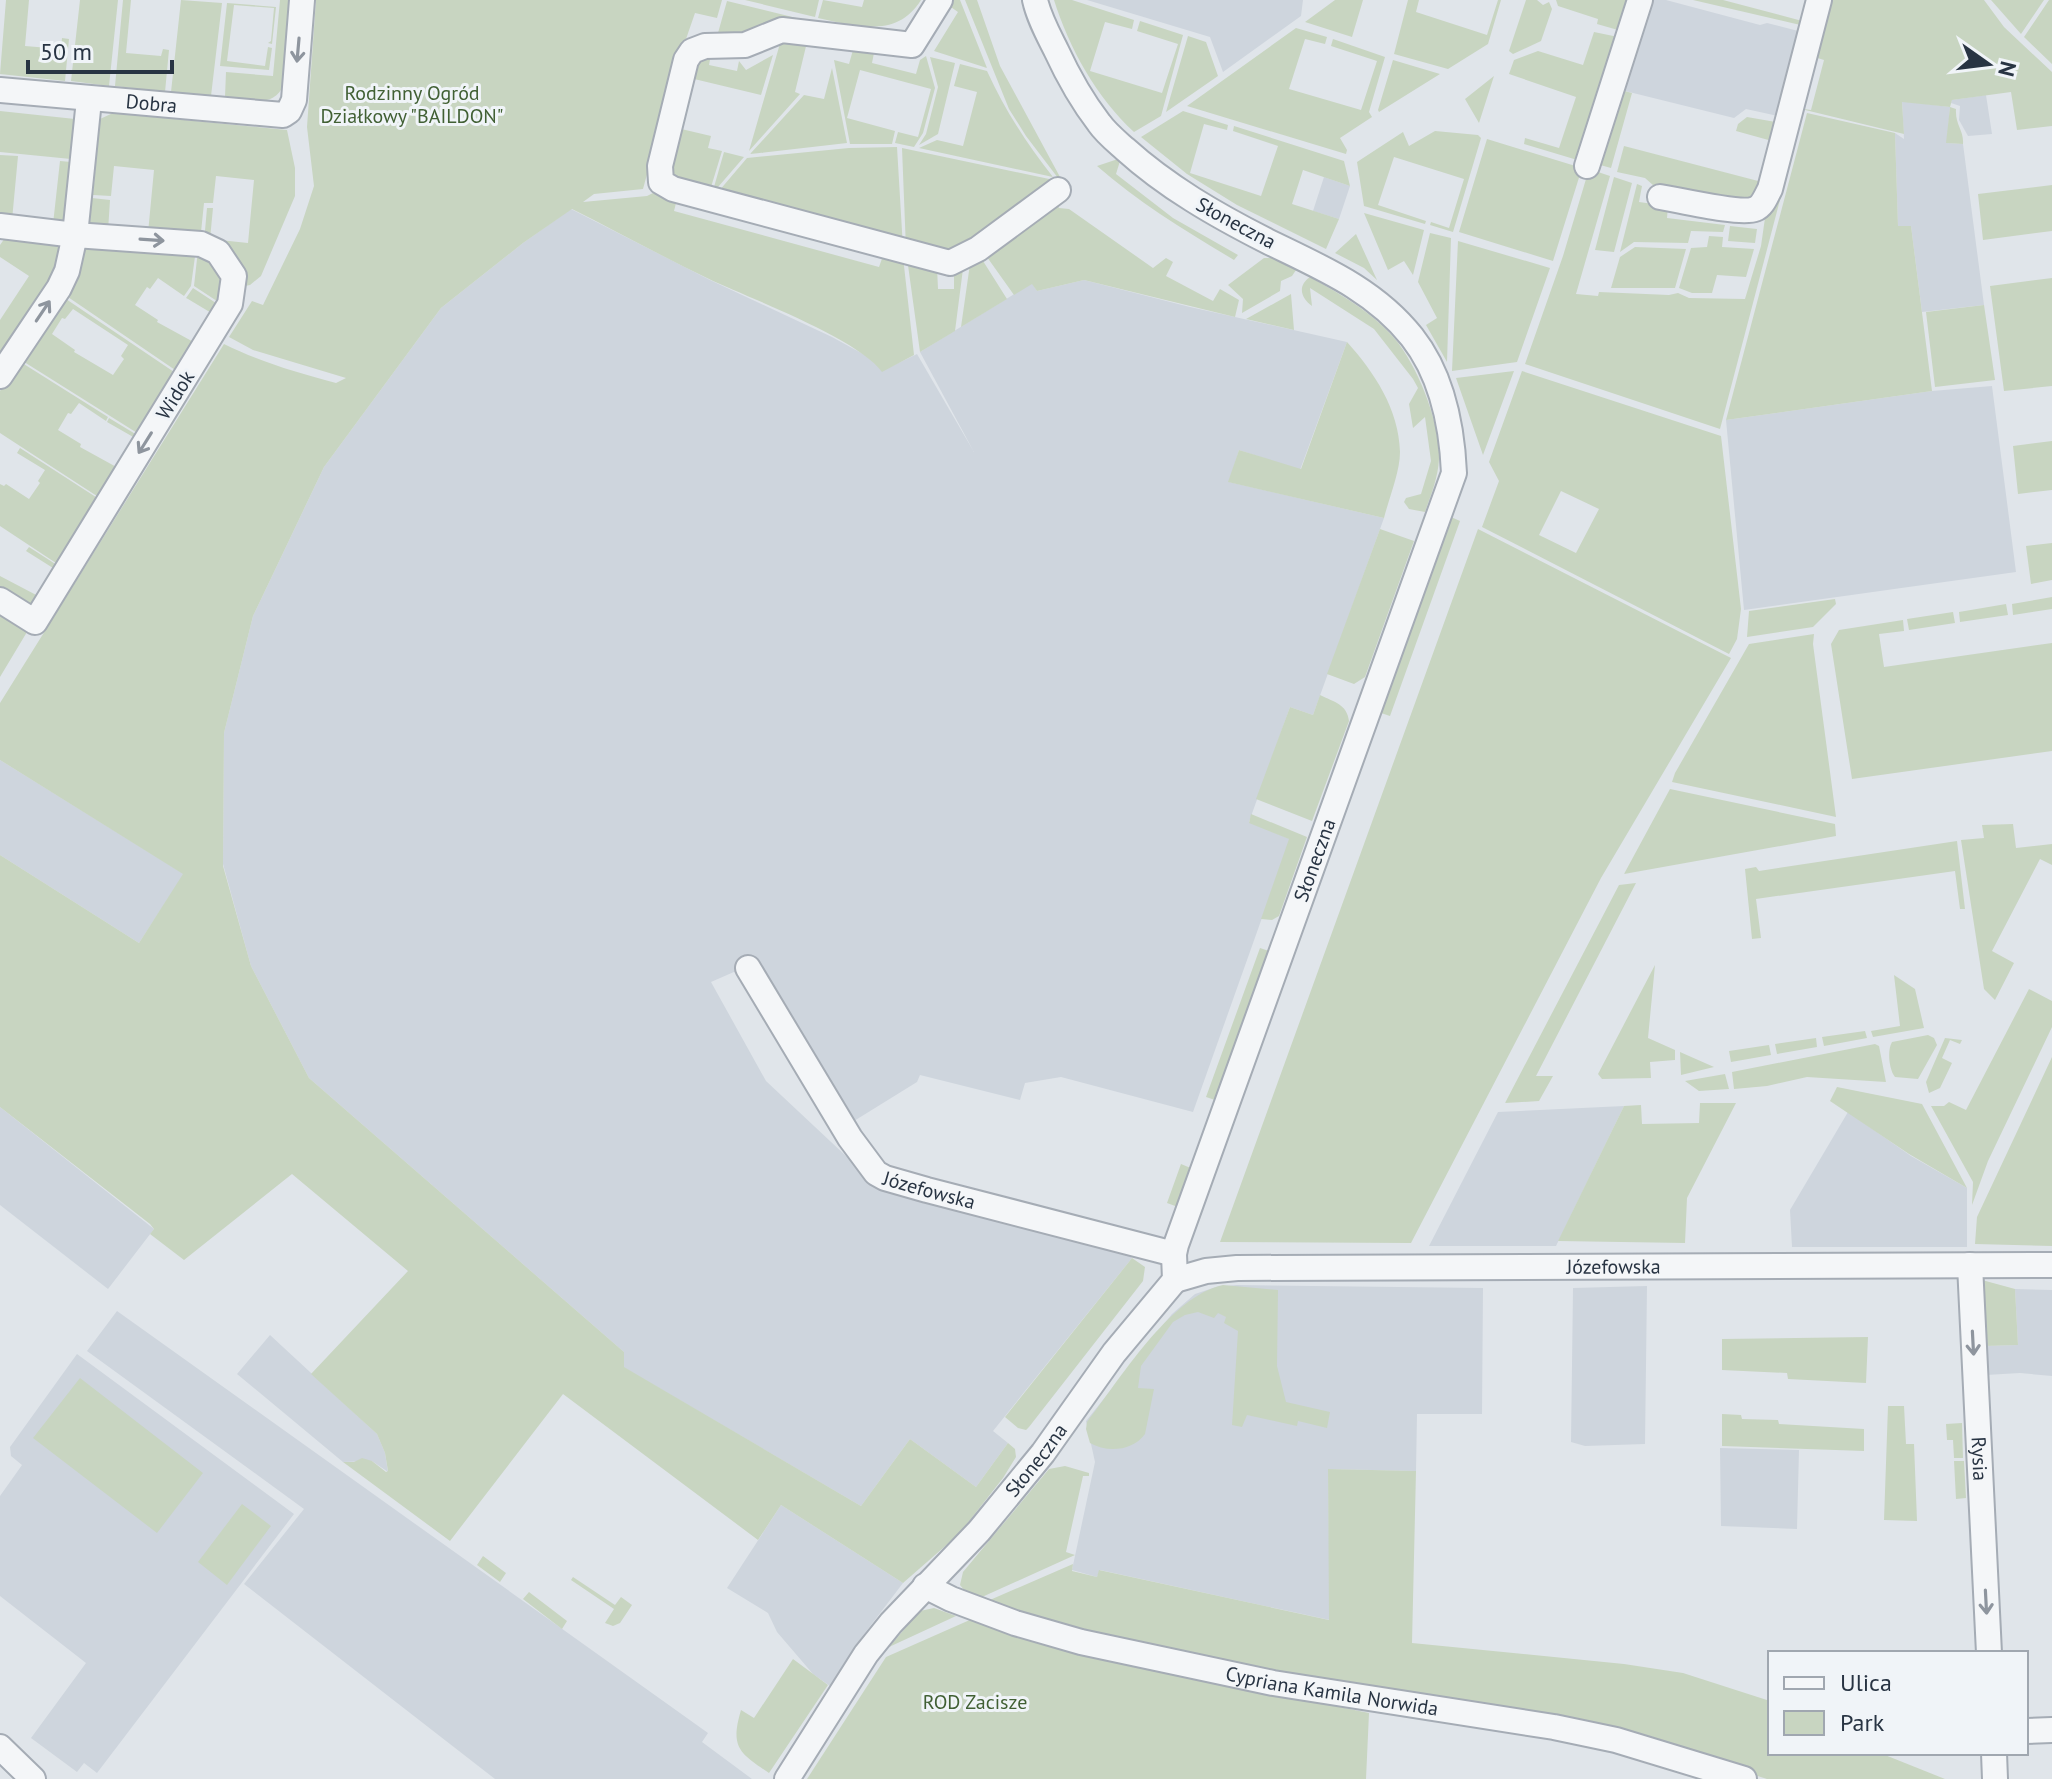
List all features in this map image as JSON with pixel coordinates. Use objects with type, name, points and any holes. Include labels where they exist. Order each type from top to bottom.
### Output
[{"type":"street","name":"Dobra","points":[[0,90],[279,116],[289,111],[294,100],[302,0]]},
{"type":"street","points":[[940,0],[912,45],[782,30],[745,45],[705,46],[692,51],[686,60],[660,166],[661,182],[709,200],[950,263],[978,249],[1058,190]]},
{"type":"street","name":"Słoneczna","points":[[787,1779],[866,1654],[906,1604],[979,1531],[1041,1456],[1114,1353],[1175,1280],[1174,1254],[1454,473],[1452,433],[1442,395],[1413,337],[1388,311],[1353,283],[1227,220],[1178,191],[1146,167],[1101,126],[1066,71],[1035,0]]},
{"type":"street","points":[[1587,166],[1640,0]]},
{"type":"street","points":[[1660,197],[1731,209],[1753,210],[1762,205],[1770,189],[1819,0]]},
{"type":"street","points":[[0,376],[59,288],[67,271],[75,235],[89,100]]},
{"type":"street","name":"Widok","points":[[0,226],[201,244],[218,252],[234,276],[233,294],[225,314],[35,622],[0,600]]},
{"type":"street","name":"Józefowska","points":[[748,968],[850,1138],[876,1173],[927,1190],[1174,1254]]},
{"type":"street","name":"Rysia","points":[[1970,1265],[1989,1651]]},
{"type":"street","name":"Józefowska","points":[[1175,1280],[1206,1271],[1237,1268],[2052,1265]]},
{"type":"street","name":"Cypriana Kamila Norwida","points":[[925,1586],[1015,1623],[1081,1642],[1273,1683],[1554,1727],[1616,1740],[1744,1779]]},
{"type":"street","points":[[2028,1731],[2052,1730]]},
{"type":"street","points":[[0,1747],[33,1779]]},
{"type":"street","points":[[1994,1755],[1995,1779]]},
{"type":"shaded area","points":[[1087,0],[1303,0],[1301,16],[1223,72],[1210,37]]},
{"type":"shaded area","points":[[1646,0],[1666,0],[1760,25],[1767,23],[1806,33],[1778,116],[1746,109],[1734,118],[1617,89]]},
{"type":"shaded area","points":[[1986,95],[1992,134],[1968,136],[1959,120],[1960,106],[1951,103],[1952,100]]},
{"type":"shaded area","points":[[1902,101],[1950,107],[1947,143],[1963,144],[1984,305],[1922,312],[1911,226],[1898,227],[1895,133],[1904,139]]},
{"type":"shaded area","points":[[1324,177],[1350,186],[1339,219],[1313,211]]},
{"type":"shaded area","points":[[571,209],[710,280],[832,337],[874,360],[882,371],[917,354],[974,452],[920,352],[1032,283],[1037,291],[1084,280],[1347,342],[1300,470],[1239,450],[1229,482],[1384,518],[1313,715],[1290,707],[1249,822],[1290,839],[1193,1112],[1061,1077],[1025,1083],[1020,1100],[920,1075],[917,1082],[854,1121],[759,961],[711,982],[766,1081],[878,1186],[1123,1250],[1132,1258],[993,1431],[1008,1443],[976,1487],[910,1439],[861,1506],[623,1367],[624,1352],[309,1078],[251,966],[223,864],[224,733],[253,616],[324,467],[441,308]]},
{"type":"shaded area","points":[[1992,386],[2016,572],[1744,610],[1726,420],[1932,391]]},
{"type":"shaded area","points":[[0,760],[184,874],[139,943],[0,855]]},
{"type":"shaded area","points":[[1624,1106],[1556,1246],[1429,1246],[1498,1112]]},
{"type":"shaded area","points":[[0,1107],[154,1229],[108,1289],[0,1205]]},
{"type":"shaded area","points":[[1848,1112],[1911,1156],[1967,1188],[1967,1247],[1792,1247],[1790,1210]]},
{"type":"shaded area","points":[[1647,1286],[1645,1444],[1585,1446],[1571,1442],[1573,1288]]},
{"type":"shaded area","points":[[1216,1287],[1483,1288],[1482,1414],[1417,1414],[1416,1471],[1328,1469],[1330,1620],[1100,1570],[1097,1577],[1072,1570],[1095,1462],[1086,1421],[1172,1314],[1195,1294]]},
{"type":"shaded area","points":[[2015,1289],[2052,1290],[2052,1376],[2020,1373],[1986,1375],[1985,1346],[2018,1345]]},
{"type":"shaded area","points":[[117,1311],[708,1733],[702,1742],[752,1779],[495,1779],[244,1584],[304,1509],[87,1351]]},
{"type":"shaded area","points":[[270,1335],[377,1434],[385,1453],[388,1472],[372,1461],[343,1462],[237,1374]]},
{"type":"shaded area","points":[[77,1354],[294,1514],[97,1773],[84,1763],[77,1772],[31,1738],[86,1663],[0,1596],[0,1496],[22,1465],[11,1456],[10,1447]]},
{"type":"shaded area","points":[[1720,1448],[1799,1450],[1797,1529],[1721,1526]]},
{"type":"shaded area","points":[[781,1505],[903,1583],[855,1646],[830,1686],[813,1674],[777,1632],[768,1613],[727,1588]]},
{"type":"green space","points":[[6,0],[29,0],[25,46],[61,49],[62,38],[69,39],[65,81],[0,74]]},
{"type":"green space","points":[[80,0],[118,0],[109,86],[71,81]]},
{"type":"green space","points":[[123,0],[131,0],[126,53],[161,56],[163,49],[169,50],[165,92],[115,86]]},
{"type":"green space","points":[[181,0],[222,3],[211,96],[171,92]]},
{"type":"green space","points":[[280,0],[292,0],[284,84],[274,97],[267,100],[225,97],[226,72],[273,76]]},
{"type":"green space","name":"Rodzinny Ogród Działkowy \"BAILDON\"","points":[[316,0],[722,0],[717,18],[695,13],[677,65],[643,189],[594,194],[583,202],[653,193],[677,199],[674,211],[879,267],[884,253],[903,257],[914,355],[882,372],[870,359],[828,333],[709,279],[572,209],[523,243],[441,308],[324,467],[253,616],[224,733],[223,866],[251,966],[309,1078],[624,1352],[624,1367],[861,1506],[910,1439],[976,1487],[1008,1443],[1015,1449],[1016,1457],[1003,1478],[959,1534],[903,1583],[781,1505],[758,1540],[563,1394],[450,1541],[343,1462],[362,1458],[388,1471],[377,1434],[311,1374],[408,1271],[292,1174],[184,1260],[150,1234],[154,1229],[150,1224],[0,1107],[0,855],[139,943],[183,874],[0,760],[0,703],[224,344],[266,362],[321,379],[336,383],[346,378],[253,350],[229,337],[252,301],[263,305],[300,229],[314,186],[307,127]]},
{"type":"green space","points":[[745,0],[819,0],[815,17]]},
{"type":"green space","points":[[823,0],[862,7],[864,0],[921,0],[900,20],[875,27],[818,18]]},
{"type":"green space","points":[[947,0],[960,0],[987,68],[934,51],[958,12],[945,3]]},
{"type":"green space","points":[[965,0],[977,0],[1000,66],[1060,177],[1026,136],[1009,109]]},
{"type":"green space","points":[[1054,0],[1072,0],[1134,20],[1132,29],[1105,22],[1090,71],[1162,93],[1178,44],[1137,31],[1140,21],[1183,35],[1161,116],[1134,132],[1121,119],[1086,71]]},
{"type":"green space","points":[[1335,0],[1363,0],[1352,37],[1305,22]]},
{"type":"green space","points":[[1408,0],[1419,0],[1416,12],[1487,35],[1498,0],[1501,0],[1488,44],[1448,69],[1394,54]]},
{"type":"green space","points":[[1526,0],[1537,0],[1543,5],[1549,2],[1552,9],[1541,41],[1513,54],[1509,51]]},
{"type":"green space","points":[[1556,0],[1635,0],[1625,32],[1597,24],[1598,19],[1558,6]]},
{"type":"green space","points":[[1693,0],[1723,0],[1806,22],[1809,27]]},
{"type":"green space","points":[[1823,0],[1984,0],[2004,27],[2052,72],[2052,126],[2017,130],[2011,92],[1952,100],[1950,107],[1902,102],[1904,134],[1797,108],[1811,110],[1824,60],[1811,56]]},
{"type":"green space","points":[[1991,0],[2044,0],[2021,34]]},
{"type":"green space","points":[[2052,0],[2052,64],[2024,37]]},
{"type":"green space","points":[[727,1],[853,32],[716,40]]},
{"type":"green space","points":[[227,3],[276,7],[272,44],[268,43],[271,41],[274,8],[234,5],[227,61],[265,66],[268,47],[272,48],[269,70],[220,66]]},
{"type":"green space","points":[[1296,28],[1327,37],[1325,44],[1305,39],[1289,89],[1361,110],[1377,61],[1331,46],[1333,39],[1385,57],[1369,112],[1372,117],[1340,138],[1346,154],[1187,106]]},
{"type":"green space","points":[[1594,32],[1623,38],[1584,162],[1524,144],[1525,138],[1559,148],[1576,97],[1509,74],[1514,60],[1538,51],[1583,65]]},
{"type":"green space","points":[[1188,36],[1206,42],[1218,76],[1166,112]]},
{"type":"green space","points":[[808,38],[795,92],[800,94],[749,151],[781,40]]},
{"type":"green space","points":[[875,48],[872,63],[916,74],[920,60],[926,56],[935,88],[923,133],[914,147],[895,143],[898,132],[918,137],[931,89],[860,70],[847,118],[895,131],[892,144],[850,144],[834,60],[849,64],[853,50]]},
{"type":"green space","points":[[711,54],[709,65],[737,71],[739,61],[746,70],[773,55],[761,95],[690,78],[677,128],[711,136],[708,148],[722,151],[708,197],[665,182],[692,56]]},
{"type":"green space","points":[[930,57],[955,63],[938,134],[919,145],[926,134],[938,87]]},
{"type":"green space","points":[[1393,60],[1440,74],[1379,112],[1378,110]]},
{"type":"green space","points":[[960,64],[987,71],[1017,126],[1053,177],[919,148],[937,140],[963,146],[977,92],[954,86]]},
{"type":"green space","points":[[832,68],[847,143],[750,154],[804,95],[824,99]]},
{"type":"green space","points":[[1494,76],[1479,123],[1465,99]]},
{"type":"green space","points":[[1617,89],[1632,93],[1611,168],[1593,163]]},
{"type":"green space","points":[[1950,107],[1956,109],[1963,144],[1946,143]]},
{"type":"green space","points":[[1794,110],[1803,112],[1720,429],[1525,364],[1563,256],[1589,169],[1610,176],[1576,294],[1678,293],[1689,298],[1745,299],[1761,246],[1767,204]]},
{"type":"green space","points":[[0,111],[75,119],[71,159],[0,152]]},
{"type":"green space","points":[[1183,111],[1228,125],[1227,130],[1204,124],[1190,173],[1261,196],[1278,146],[1233,131],[1234,126],[1344,161],[1350,186],[1303,170],[1292,204],[1339,219],[1326,249],[1237,205],[1187,174],[1141,137]]},
{"type":"green space","points":[[113,113],[287,130],[295,168],[295,196],[261,276],[250,285],[235,288],[204,242],[207,208],[213,208],[210,239],[248,243],[254,180],[216,176],[213,203],[204,203],[200,242],[89,234],[92,198],[110,200],[108,231],[148,233],[154,170],[114,166],[111,196],[93,195],[100,119]]},
{"type":"green space","points":[[1807,113],[1895,133],[1898,226],[1911,226],[1932,391],[1726,420]]},
{"type":"green space","points":[[1747,117],[1782,123],[1765,188],[1752,207],[1662,193],[1645,178],[1617,172],[1624,146],[1762,182],[1772,141],[1736,131],[1738,124]]},
{"type":"green space","points":[[1435,131],[1478,135],[1481,138],[1453,232],[1430,225],[1431,222],[1449,228],[1464,179],[1394,157],[1378,205],[1426,221],[1425,224],[1364,206],[1357,162],[1403,132],[1409,146]]},
{"type":"green space","points":[[1487,139],[1582,168],[1553,261],[1459,232]]},
{"type":"green space","points":[[897,147],[903,248],[713,198],[747,158],[849,148]]},
{"type":"green space","points":[[902,148],[1054,180],[959,257],[906,249]]},
{"type":"green space","points":[[724,152],[744,157],[712,194]]},
{"type":"green space","points":[[0,155],[18,156],[12,220],[0,219]]},
{"type":"green space","points":[[1118,159],[1116,174],[1173,218],[1238,255],[1234,260],[1146,204],[1097,166]]},
{"type":"green space","points":[[60,161],[71,162],[64,225],[53,224]]},
{"type":"green space","points":[[1614,177],[1632,183],[1614,252],[1595,250]]},
{"type":"green space","points":[[1637,184],[1642,186],[1639,202],[1668,206],[1667,218],[1725,225],[1723,232],[1691,231],[1688,243],[1634,242],[1620,252]]},
{"type":"green space","points":[[2052,185],[2052,231],[1983,240],[1978,194]]},
{"type":"green space","points":[[1067,195],[1058,205],[1059,208],[1069,209],[1153,268],[1166,258],[1173,262],[1166,276],[1213,301],[1220,289],[1239,300],[1235,317],[1084,280],[1037,291],[1032,284],[1014,295],[982,250]]},
{"type":"green space","points":[[1364,213],[1424,230],[1413,275],[1404,261],[1388,270]]},
{"type":"green space","points":[[1730,226],[1757,229],[1755,243],[1728,241]]},
{"type":"green space","points":[[1430,233],[1451,238],[1447,362],[1426,325],[1437,318],[1418,282]]},
{"type":"green space","points":[[1356,234],[1377,280],[1364,268],[1335,253]]},
{"type":"green space","points":[[7,235],[62,242],[52,280],[0,354],[0,320],[29,276],[0,257],[0,245]]},
{"type":"green space","points":[[1709,236],[1723,237],[1722,247],[1754,249],[1746,277],[1717,275],[1712,293],[1692,293],[1679,288],[1691,248],[1707,247]]},
{"type":"green space","points":[[88,240],[196,249],[191,286],[184,296],[158,278],[150,289],[147,287],[135,305],[157,322],[199,345],[181,374],[65,295],[78,272]]},
{"type":"green space","points":[[1458,241],[1550,268],[1517,362],[1452,371]]},
{"type":"green space","points":[[1635,247],[1686,249],[1675,288],[1611,288],[1620,257]]},
{"type":"green space","points":[[198,250],[224,269],[223,305],[194,286]]},
{"type":"green space","points":[[978,253],[1007,299],[961,327],[971,257]]},
{"type":"green space","points":[[907,258],[937,267],[938,289],[954,289],[954,266],[964,261],[955,331],[920,352]]},
{"type":"green space","points":[[1264,258],[1273,258],[1296,270],[1292,276],[1281,281],[1280,291],[1242,313],[1243,299],[1228,285]]},
{"type":"green space","points":[[1310,277],[1355,304],[1386,329],[1403,350],[1419,379],[1432,413],[1439,445],[1437,473],[1425,512],[1409,509],[1404,502],[1406,498],[1421,494],[1431,461],[1425,417],[1413,428],[1409,404],[1418,388],[1374,329],[1310,288],[1312,306],[1308,303],[1302,288]]},
{"type":"green space","points":[[2052,278],[2052,386],[2004,391],[1990,286]]},
{"type":"green space","points":[[193,288],[222,307],[213,314],[186,298]]},
{"type":"green space","points":[[1291,294],[1294,330],[1246,319]]},
{"type":"green space","points":[[63,297],[180,376],[142,436],[21,360]],"holes":[[[73,309],[128,345],[121,356],[124,359],[113,375],[74,352],[52,334],[62,318],[65,319]]]},
{"type":"green space","points":[[1984,305],[1995,380],[1935,387],[1926,312]]},
{"type":"green space","points":[[1347,342],[1383,392],[1399,436],[1398,468],[1384,518],[1228,482],[1239,450],[1301,469]]},
{"type":"green space","points":[[19,361],[108,417],[106,421],[79,403],[71,414],[68,413],[58,430],[81,444],[80,447],[120,469],[135,438],[107,422],[109,418],[142,438],[103,500],[0,433],[0,391]]},
{"type":"green space","points":[[1514,371],[1483,455],[1456,378]]},
{"type":"green space","points":[[1522,371],[1721,436],[1741,609],[1737,639],[1729,654],[1482,527],[1499,481],[1489,462]],"holes":[[[1561,491],[1599,509],[1576,553],[1539,535]]]},
{"type":"green space","points":[[2052,441],[2052,490],[2018,494],[2013,446]]},
{"type":"green space","points":[[20,448],[102,501],[62,567],[0,526],[0,484],[6,484],[29,499],[45,470],[17,453]]},
{"type":"green space","points":[[1451,517],[1460,521],[1390,716],[1381,713]]},
{"type":"green space","points":[[1380,529],[1414,541],[1365,677],[1354,684],[1327,674]]},
{"type":"green space","points":[[1478,529],[1731,658],[1601,878],[1411,1243],[1220,1242]]},
{"type":"green space","points":[[2052,543],[2052,580],[2031,584],[2026,546]]},
{"type":"green space","points":[[29,547],[60,567],[39,600],[26,607],[0,594],[0,576],[40,597],[53,568],[26,551]]},
{"type":"green space","points":[[2052,597],[2052,609],[2013,615],[2012,604]]},
{"type":"green space","points":[[1835,599],[1836,604],[1813,627],[1747,637],[1749,611]]},
{"type":"green space","points":[[0,602],[33,622],[0,677]]},
{"type":"green space","points":[[2006,604],[2008,615],[1960,622],[1959,612]]},
{"type":"green space","points":[[1953,612],[1955,623],[1909,630],[1907,619]]},
{"type":"green space","points":[[1903,620],[1904,631],[1879,634],[1884,667],[2052,643],[2052,751],[1852,779],[1831,644],[1839,630]]},
{"type":"green space","points":[[1814,634],[1836,817],[1672,782],[1749,644]]},
{"type":"green space","points":[[1320,695],[1343,707],[1349,721],[1312,821],[1256,799],[1290,707],[1313,715]]},
{"type":"green space","points":[[1670,789],[1835,824],[1836,836],[1624,874]]},
{"type":"green space","points":[[1251,814],[1307,837],[1279,916],[1272,920],[1261,919],[1289,839],[1249,823]]},
{"type":"green space","points":[[2013,824],[2016,848],[2052,844],[2052,865],[2040,859],[1992,951],[2014,963],[1995,1000],[1984,989],[1961,840],[1984,838],[1982,825]]},
{"type":"green space","points":[[1957,841],[1965,909],[1960,909],[1955,871],[1756,899],[1761,938],[1752,939],[1745,869],[1756,867],[1759,871]]},
{"type":"green space","points":[[1636,883],[1536,1076],[1553,1076],[1539,1101],[1505,1103],[1619,885]]},
{"type":"green space","points":[[1260,948],[1269,951],[1270,955],[1218,1101],[1206,1097]]},
{"type":"green space","points":[[1655,965],[1648,1038],[1675,1050],[1675,1060],[1650,1062],[1651,1078],[1602,1079],[1598,1074]]},
{"type":"green space","points":[[1894,975],[1915,989],[1924,1028],[1873,1037],[1871,1031],[1900,1026]]},
{"type":"green space","points":[[2029,989],[2052,1001],[2052,1027],[1988,1161],[1972,1205],[1973,1182],[1931,1106],[1944,1106],[1949,1102],[1966,1110]]},
{"type":"green space","points":[[1865,1031],[1867,1038],[1824,1046],[1822,1037]]},
{"type":"green space","points":[[1928,1035],[1934,1038],[1937,1045],[1918,1079],[1895,1077],[1889,1060],[1892,1042]]},
{"type":"green space","points":[[1816,1038],[1817,1047],[1777,1054],[1775,1044]]},
{"type":"green space","points":[[1945,1038],[1962,1040],[1960,1044],[1950,1040],[1942,1058],[1952,1063],[1940,1088],[1929,1093],[1926,1082]]},
{"type":"green space","points":[[1875,1044],[1879,1046],[1886,1082],[1807,1077],[1734,1089],[1732,1072]]},
{"type":"green space","points":[[1769,1045],[1771,1055],[1731,1062],[1729,1051]]},
{"type":"green space","points":[[1680,1052],[1714,1067],[1681,1075]]},
{"type":"green space","points":[[2052,1057],[2052,1246],[1975,1244],[1977,1217]]},
{"type":"green space","points":[[1725,1074],[1729,1089],[1699,1091],[1685,1081]]},
{"type":"green space","points":[[1837,1087],[1922,1104],[1967,1188],[1830,1101]]},
{"type":"green space","points":[[1700,1103],[1736,1103],[1687,1198],[1685,1243],[1558,1241],[1624,1106],[1641,1105],[1642,1124],[1699,1123]]},
{"type":"green space","points":[[1181,1164],[1193,1169],[1178,1207],[1167,1203]]},
{"type":"green space","points":[[1132,1258],[1145,1267],[1143,1281],[1029,1427],[1026,1430],[1018,1428],[1005,1417]]},
{"type":"green space","points":[[1982,1280],[2015,1289],[2018,1345],[1985,1346]]},
{"type":"green space","points":[[1223,1285],[1278,1290],[1277,1366],[1286,1402],[1330,1412],[1327,1428],[1298,1421],[1297,1426],[1247,1415],[1242,1427],[1232,1425],[1238,1331],[1224,1323],[1226,1317],[1218,1313],[1214,1318],[1198,1312],[1173,1322],[1141,1366],[1138,1388],[1154,1389],[1145,1434],[1134,1444],[1119,1449],[1090,1443],[1087,1422],[1147,1342],[1184,1305],[1203,1292]]},
{"type":"green space","points":[[1868,1337],[1866,1383],[1788,1379],[1787,1373],[1722,1370],[1722,1339]]},
{"type":"green space","points":[[80,1378],[203,1473],[157,1533],[33,1438]]},
{"type":"green space","points":[[1888,1406],[1904,1406],[1906,1444],[1914,1444],[1917,1521],[1884,1520]]},
{"type":"green space","points":[[1722,1414],[1741,1415],[1742,1419],[1778,1420],[1779,1424],[1864,1429],[1864,1451],[1722,1446]]},
{"type":"green space","points":[[1962,1423],[1963,1458],[1954,1458],[1953,1440],[1947,1440],[1946,1424]]},
{"type":"green space","points":[[1954,1461],[1964,1461],[1966,1498],[1956,1499]]},
{"type":"green space","points":[[1065,1466],[1089,1473],[1089,1476],[1083,1476],[1066,1552],[1075,1555],[982,1597],[965,1591],[960,1585],[963,1572],[1049,1469]]},
{"type":"green space","points":[[1328,1469],[1416,1471],[1412,1643],[1624,1664],[1683,1673],[1768,1700],[1768,1755],[1885,1755],[1945,1779],[1767,1779],[1617,1731],[1367,1690],[1092,1638],[983,1603],[1073,1564],[1072,1571],[1097,1577],[1099,1570],[1329,1620]]},
{"type":"green space","points":[[242,1504],[271,1526],[227,1585],[198,1562]]},
{"type":"green space","points":[[483,1556],[506,1573],[500,1582],[477,1565]]},
{"type":"green space","points":[[573,1577],[615,1605],[621,1597],[632,1605],[620,1623],[613,1626],[605,1623],[614,1609],[571,1580]]},
{"type":"green space","points":[[529,1592],[567,1621],[562,1629],[523,1599]]},
{"type":"green space","points":[[934,1608],[956,1616],[889,1647],[920,1611]]},
{"type":"green space","name":"ROD Zacisze","points":[[972,1619],[1076,1653],[1369,1713],[1366,1779],[807,1779],[886,1657]]},
{"type":"green space","points":[[793,1659],[828,1685],[769,1773],[750,1760],[740,1748],[737,1741],[738,1723],[741,1710],[754,1718]]}]
